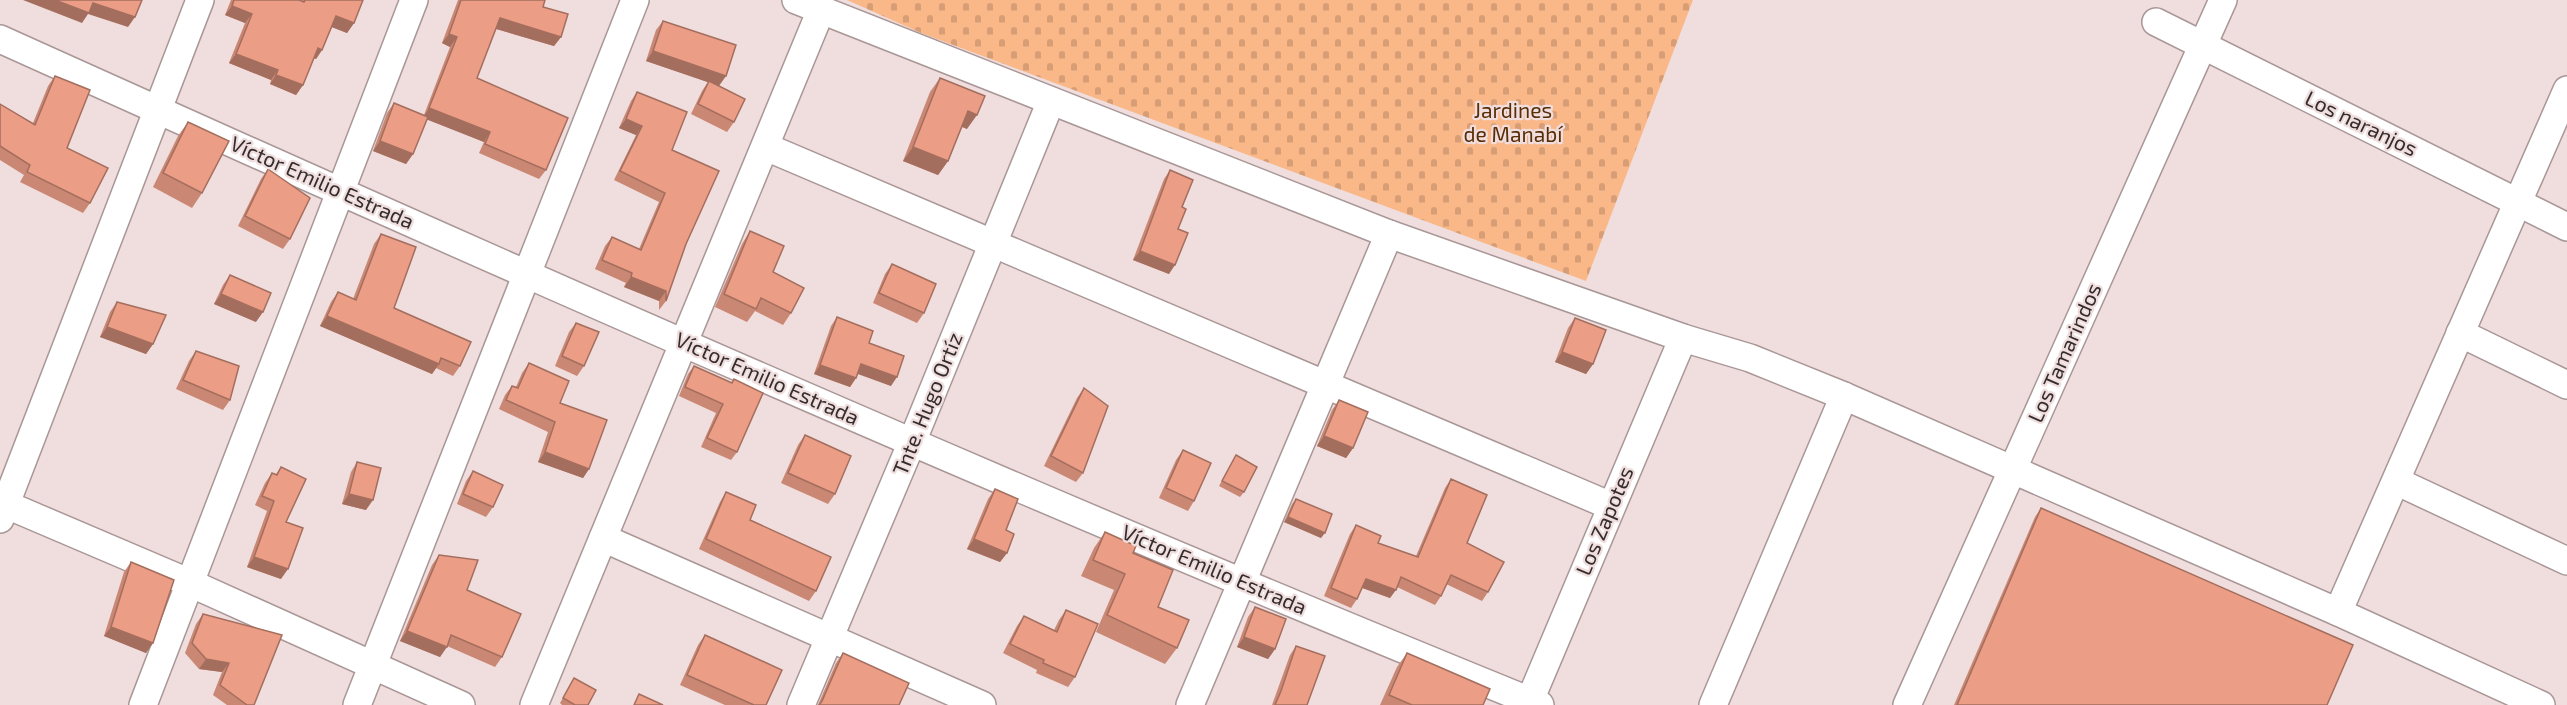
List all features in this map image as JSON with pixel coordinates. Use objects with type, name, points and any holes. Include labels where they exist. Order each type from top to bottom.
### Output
[{"type":"street","points":[[200,0],[2,509],[190,583],[461,705]]},
{"type":"street","points":[[143,705],[414,0]]},
{"type":"street","points":[[357,705],[635,0]]},
{"type":"street","points":[[796,0],[1389,234],[1683,338],[1750,358],[1844,396],[2338,612],[2541,705]]},
{"type":"street","name":"Los Tamarindos","points":[[1907,705],[2223,0]]},
{"type":"street","points":[[534,705],[821,10]]},
{"type":"street","name":"Los naranjos","points":[[2156,22],[2567,227]]},
{"type":"street","name":"Víctor Emilio Estrada","points":[[0,39],[341,192],[912,442],[1533,704]]},
{"type":"street","points":[[2338,612],[2567,90]]},
{"type":"street","name":"Tnte. Hugo Ortíz","points":[[801,705],[912,442],[1051,101]]},
{"type":"street","points":[[766,147],[1611,506]]},
{"type":"street","points":[[1190,705],[1389,234]]},
{"type":"street","points":[[2460,333],[2567,385]]},
{"type":"street","name":"Los Zapotes","points":[[1533,704],[1611,506],[1683,338]]},
{"type":"street","points":[[1713,705],[1844,396]]},
{"type":"street","points":[[2396,481],[2567,561]]},
{"type":"street","points":[[603,538],[982,705]]},
{"type":"green space","name":"Jardines de Manabí","points":[[847,0],[1693,0],[1586,281],[921,33]]},
{"type":"building","points":[[55,0],[142,0],[135,17],[93,3],[89,13]]},
{"type":"building","points":[[234,0],[299,0],[304,2],[305,0],[363,0],[354,23],[336,16],[322,50],[318,48],[303,85],[276,75],[278,70],[236,54],[252,14],[232,6]]},
{"type":"building","points":[[461,0],[545,0],[543,7],[568,14],[561,37],[500,18],[477,78],[568,118],[546,170],[485,144],[490,132],[429,108],[457,37],[449,34]]},
{"type":"building","points":[[663,21],[736,45],[726,76],[653,51]]},
{"type":"building","points":[[55,76],[90,90],[67,148],[108,168],[90,203],[27,172],[30,165],[0,146],[0,104],[35,125]]},
{"type":"building","points":[[940,78],[985,96],[977,115],[968,111],[948,161],[913,147]]},
{"type":"building","points":[[709,81],[745,99],[734,122],[698,104]]},
{"type":"building","points":[[637,92],[687,112],[672,150],[719,171],[686,244],[666,301],[666,291],[631,277],[632,273],[602,260],[612,237],[641,250],[665,193],[620,171],[642,126],[626,119]]},
{"type":"building","points":[[394,103],[428,117],[413,154],[380,141]]},
{"type":"building","points":[[188,122],[229,141],[202,193],[163,173]]},
{"type":"building","points":[[268,169],[310,198],[290,239],[245,216]]},
{"type":"building","points":[[1170,170],[1193,180],[1182,207],[1186,209],[1178,229],[1188,233],[1175,265],[1140,251]]},
{"type":"building","points":[[750,231],[784,246],[773,272],[804,288],[791,313],[761,298],[756,309],[724,294]]},
{"type":"building","points":[[381,234],[416,247],[394,308],[471,342],[460,366],[441,358],[439,364],[327,316],[338,292],[356,300]]},
{"type":"building","points":[[892,264],[936,284],[924,313],[879,293]]},
{"type":"building","points":[[230,275],[271,293],[263,312],[221,294]]},
{"type":"building","points":[[117,302],[166,315],[153,344],[107,327]]},
{"type":"building","points":[[837,317],[873,331],[869,343],[904,356],[897,377],[861,364],[856,378],[820,365]]},
{"type":"building","points":[[1575,318],[1606,330],[1593,364],[1562,352]]},
{"type":"building","points":[[576,323],[599,332],[584,366],[562,356]]},
{"type":"building","points":[[196,351],[239,366],[230,400],[183,380]]},
{"type":"building","points":[[529,363],[569,381],[560,403],[607,420],[589,469],[545,452],[555,422],[506,400],[512,386],[518,388]]},
{"type":"building","points":[[694,366],[732,383],[734,379],[763,393],[737,452],[707,438],[723,404],[685,387]]},
{"type":"building","points":[[1084,388],[1108,406],[1083,473],[1051,456]]},
{"type":"building","points":[[1339,400],[1368,412],[1353,448],[1324,436]]},
{"type":"building","points":[[805,435],[851,456],[835,494],[788,473]]},
{"type":"building","points":[[1183,450],[1211,463],[1194,501],[1166,488]]},
{"type":"building","points":[[1236,455],[1257,467],[1244,492],[1222,481]]},
{"type":"building","points":[[357,462],[381,468],[373,500],[349,494]]},
{"type":"building","points":[[281,467],[306,479],[286,522],[303,528],[288,569],[254,557],[274,501],[262,496],[272,473],[277,475]]},
{"type":"building","points":[[473,471],[503,485],[493,507],[463,494]]},
{"type":"building","points":[[1451,479],[1487,495],[1467,543],[1504,562],[1488,592],[1451,575],[1441,596],[1401,577],[1396,590],[1366,579],[1357,599],[1331,588],[1356,525],[1381,536],[1378,543],[1418,557]]},
{"type":"building","points":[[995,489],[1018,499],[1006,530],[1014,534],[1007,553],[974,539]]},
{"type":"building","points":[[726,492],[756,505],[750,520],[831,557],[816,591],[706,539]]},
{"type":"building","points":[[1296,499],[1332,514],[1325,533],[1288,517]]},
{"type":"building","points":[[2041,508],[2353,645],[2327,705],[1957,705]]},
{"type":"building","points":[[1105,532],[1136,546],[1133,553],[1173,570],[1158,607],[1189,620],[1177,648],[1107,615],[1125,574],[1093,560]]},
{"type":"building","points":[[439,555],[478,560],[467,590],[521,614],[502,657],[451,635],[447,647],[407,631]]},
{"type":"building","points":[[131,562],[174,580],[153,643],[111,627]]},
{"type":"building","points":[[1255,607],[1286,619],[1275,649],[1244,637]]},
{"type":"building","points":[[1066,610],[1098,624],[1075,677],[1043,663],[1044,660],[1010,644],[1024,616],[1057,632]]},
{"type":"building","points":[[203,614],[282,635],[254,705],[247,705],[220,685],[229,663],[206,659],[192,643]]},
{"type":"building","points":[[705,635],[782,670],[766,705],[754,705],[687,675]]},
{"type":"building","points":[[1296,646],[1325,656],[1307,705],[1275,705],[1281,691]]},
{"type":"building","points":[[843,653],[909,683],[899,705],[819,705]]},
{"type":"building","points":[[1407,653],[1490,689],[1483,705],[1412,705],[1389,695]]},
{"type":"building","points":[[574,678],[596,690],[588,705],[575,705],[563,698]]},
{"type":"building","points":[[639,694],[663,705],[634,705]]}]
